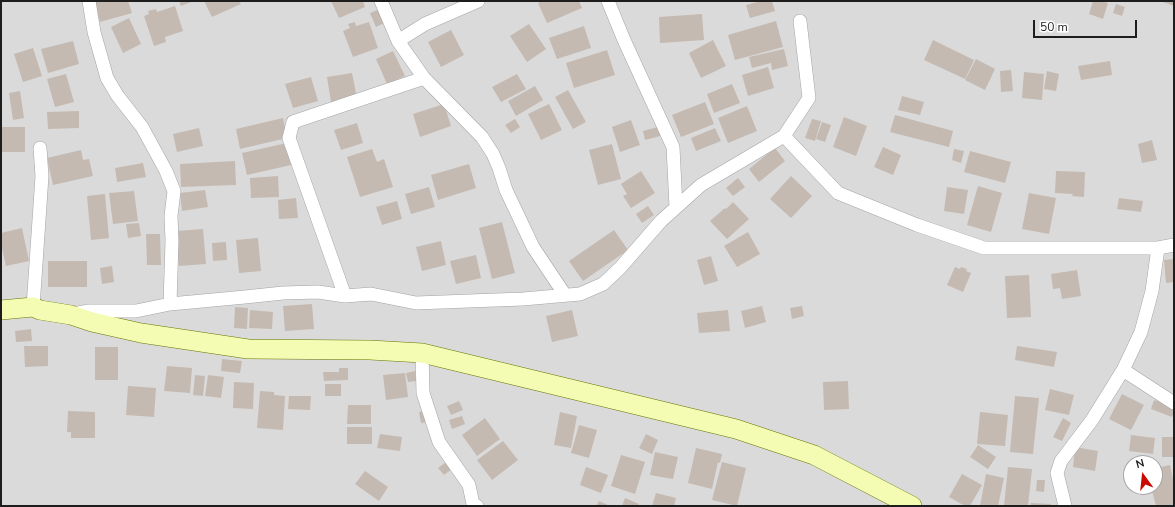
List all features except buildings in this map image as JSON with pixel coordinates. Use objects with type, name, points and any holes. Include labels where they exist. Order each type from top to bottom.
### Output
[{"type":"street","points":[[89,1],[94,32],[107,78],[142,127],[166,171],[174,191],[171,216],[172,241],[170,304]]},
{"type":"street","points":[[381,1],[398,41],[424,78],[482,137],[489,148],[499,168],[506,190],[533,246],[565,295]]},
{"type":"street","points":[[398,41],[425,24],[478,1]]},
{"type":"street","points":[[608,1],[624,40],[674,147],[676,207]]},
{"type":"street","points":[[71,315],[89,311],[136,311],[170,304],[283,293],[318,292],[345,296],[371,294],[416,303],[516,300],[580,294],[603,284],[620,268],[661,221],[702,185],[784,136],[810,98],[800,21]]},
{"type":"street","points":[[345,296],[289,138],[292,122],[424,78]]},
{"type":"street","points":[[784,136],[838,193],[917,225],[984,248],[1158,248],[1174,245]]},
{"type":"street","points":[[33,306],[42,176],[40,148]]},
{"type":"street","points":[[1064,506],[1057,472],[1061,461],[1092,420],[1123,370],[1141,332],[1152,291],[1158,248]]},
{"type":"street","points":[[1,310],[33,306],[40,310],[71,315],[92,322],[141,333],[248,349],[370,350],[422,353],[736,429],[814,455],[912,506]]},
{"type":"street","points":[[422,353],[423,393],[439,442],[469,485],[473,504],[476,506]]},
{"type":"street","points":[[1123,370],[1174,403]]},
{"type":"shaded area","points":[[1,1],[1174,1],[1174,506],[1,506]]}]
